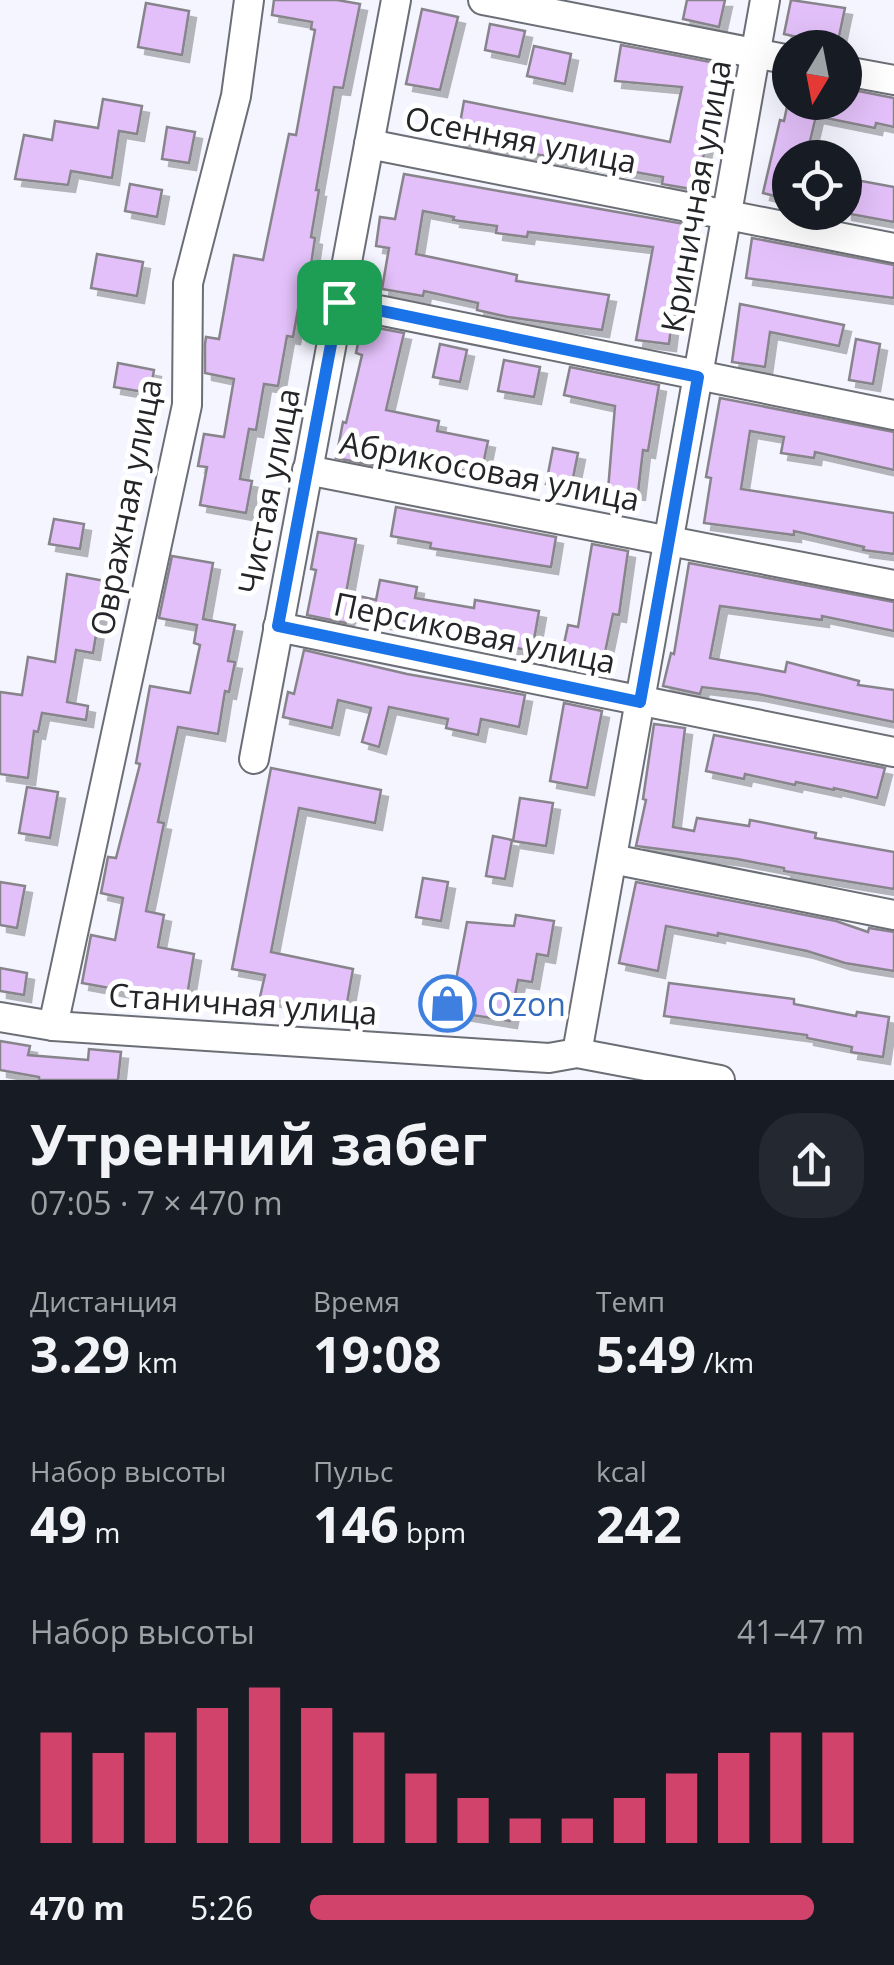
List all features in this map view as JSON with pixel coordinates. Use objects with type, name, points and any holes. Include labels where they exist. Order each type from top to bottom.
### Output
[{"type":"street","name":"Овражная улица","points":[[54,1026],[187,405],[188,283],[236,96],[250,0]]},
{"type":"street","name":"Чистая улица","points":[[254,759],[396,0]]},
{"type":"street","points":[[482,0],[772,56]]},
{"type":"street","name":"Криничная улица","points":[[577,1053],[765,0]]},
{"type":"street","points":[[862,73],[894,80]]},
{"type":"street","name":"Осенняя улица","points":[[369,144],[894,248]]},
{"type":"street","points":[[339,302],[894,416]]},
{"type":"street","name":"Абрикосовая улица","points":[[307,470],[894,585]]},
{"type":"street","name":"Персиковая улица","points":[[278,626],[894,752]]},
{"type":"street","points":[[612,859],[894,915]]},
{"type":"street","name":"Станичная улица","points":[[0,1017],[54,1026],[547,1069],[577,1053],[720,1080]]},
{"type":"building","points":[[274,0],[360,4],[343,88],[334,87],[316,190],[311,237],[315,238],[305,305],[299,304],[293,337],[287,336],[278,386],[264,384],[256,430],[249,429],[240,479],[252,481],[246,513],[200,505],[207,467],[198,466],[204,434],[224,437],[234,379],[205,373],[206,337],[219,339],[234,255],[263,260],[289,134],[296,135],[315,30],[311,29],[312,22],[272,15]]},
{"type":"building","points":[[687,0],[725,0],[719,27],[683,19]]},
{"type":"building","points":[[791,0],[845,8],[840,30],[785,30]]},
{"type":"building","points":[[146,3],[189,11],[182,55],[138,47]]},
{"type":"building","points":[[422,9],[458,17],[440,90],[406,84]]},
{"type":"building","points":[[490,24],[525,31],[519,57],[485,50]]},
{"type":"building","points":[[621,45],[721,64],[697,190],[662,184],[663,177],[457,140],[464,101],[670,142],[682,87],[615,81]]},
{"type":"building","points":[[534,46],[571,54],[565,84],[527,76]]},
{"type":"building","points":[[862,92],[894,98],[894,127],[876,123],[875,128],[836,120],[862,120]]},
{"type":"building","points":[[103,99],[142,106],[137,134],[119,131],[112,178],[71,171],[68,185],[15,179],[24,135],[52,140],[55,121],[98,128]]},
{"type":"building","points":[[780,120],[815,120],[810,140],[775,140]]},
{"type":"building","points":[[167,127],[195,132],[189,163],[162,159]]},
{"type":"building","points":[[772,154],[772,195],[763,193]]},
{"type":"building","points":[[404,174],[690,225],[669,344],[636,340],[653,247],[528,232],[527,237],[496,233],[497,226],[423,211],[416,254],[517,275],[516,281],[609,295],[602,330],[508,317],[477,310],[478,303],[424,291],[423,296],[382,289],[389,248],[376,246],[380,217],[395,219]]},
{"type":"building","points":[[862,181],[894,187],[894,222],[862,216]]},
{"type":"building","points":[[130,184],[162,190],[157,217],[125,211]]},
{"type":"building","points":[[752,238],[894,265],[894,298],[746,278]]},
{"type":"building","points":[[97,254],[143,262],[137,296],[91,288]]},
{"type":"building","points":[[740,304],[844,325],[839,346],[770,332],[765,367],[732,362]]},
{"type":"building","points":[[362,325],[404,333],[386,410],[439,421],[437,431],[488,441],[481,474],[451,468],[452,463],[380,447],[377,466],[336,458],[362,355],[356,353]]},
{"type":"building","points":[[856,339],[880,344],[873,384],[849,380]]},
{"type":"building","points":[[440,344],[467,350],[460,382],[433,377]]},
{"type":"building","points":[[504,360],[540,367],[534,397],[498,391]]},
{"type":"building","points":[[118,363],[154,370],[150,393],[114,387]]},
{"type":"building","points":[[570,367],[659,385],[648,451],[643,450],[638,493],[608,490],[615,406],[564,395]]},
{"type":"building","points":[[720,398],[894,432],[894,470],[815,452],[814,458],[781,453],[784,437],[750,431],[741,489],[894,513],[894,554],[863,550],[864,547],[794,531],[794,535],[704,523],[711,478],[706,477]]},
{"type":"building","points":[[553,448],[578,453],[571,488],[546,484]]},
{"type":"building","points":[[396,507],[556,537],[551,567],[430,548],[431,543],[391,536]]},
{"type":"building","points":[[54,519],[84,524],[80,549],[49,544]]},
{"type":"building","points":[[318,532],[356,539],[346,593],[376,600],[380,580],[417,587],[415,598],[474,608],[475,600],[539,611],[532,651],[348,615],[346,623],[307,615],[316,570],[311,569]]},
{"type":"building","points":[[592,544],[628,551],[619,615],[613,614],[602,667],[561,658],[568,625],[578,627]]},
{"type":"building","points":[[172,556],[213,563],[203,619],[235,625],[228,661],[235,662],[229,692],[225,691],[218,734],[178,727],[158,822],[164,823],[146,911],[164,915],[158,947],[194,954],[186,1002],[82,983],[91,935],[115,940],[123,898],[101,893],[108,857],[116,858],[140,764],[136,763],[150,686],[190,693],[200,645],[194,643],[197,625],[159,618]]},
{"type":"building","points":[[689,563],[894,602],[894,631],[822,616],[822,620],[720,606],[710,658],[785,672],[787,662],[859,681],[858,685],[894,690],[894,722],[758,694],[702,687],[700,694],[663,686],[671,653],[674,654]]},
{"type":"building","points":[[67,574],[105,581],[93,653],[76,650],[67,702],[88,706],[86,720],[42,713],[38,732],[34,731],[28,778],[0,774],[0,692],[22,695],[28,657],[55,662]]},
{"type":"building","points":[[304,650],[525,695],[519,727],[481,719],[478,735],[446,728],[448,719],[389,707],[379,747],[362,742],[371,708],[338,700],[332,728],[283,717],[288,692],[294,694]]},
{"type":"building","points":[[564,703],[602,711],[587,788],[550,781]]},
{"type":"building","points":[[654,724],[685,728],[673,827],[694,831],[697,818],[749,826],[750,820],[816,833],[815,838],[894,852],[894,889],[737,859],[636,846],[646,800],[643,799]]},
{"type":"building","points":[[714,735],[885,768],[877,798],[796,782],[795,785],[745,774],[744,779],[706,771]]},
{"type":"building","points":[[271,768],[381,790],[375,823],[299,808],[271,952],[353,969],[345,1014],[260,997],[265,975],[232,969]]},
{"type":"building","points":[[27,787],[58,792],[50,838],[19,833]]},
{"type":"building","points":[[520,798],[553,803],[546,846],[513,841]]},
{"type":"building","points":[[493,836],[512,840],[505,879],[486,876]]},
{"type":"building","points":[[423,878],[448,882],[441,921],[416,917]]},
{"type":"building","points":[[0,882],[25,886],[17,928],[0,925]]},
{"type":"building","points":[[636,882],[836,921],[868,932],[869,928],[894,932],[894,971],[718,933],[666,926],[658,971],[619,963]]},
{"type":"building","points":[[516,915],[554,921],[548,956],[537,954],[532,982],[518,980],[510,1021],[441,1010],[446,978],[456,980],[467,922],[514,926]]},
{"type":"building","points":[[0,968],[27,973],[24,995],[0,991]]},
{"type":"building","points":[[669,983],[794,999],[794,1004],[856,1016],[857,1012],[889,1017],[883,1057],[851,1052],[852,1047],[807,1035],[664,1016]]},
{"type":"building","points":[[0,1041],[30,1046],[28,1055],[88,1060],[89,1049],[121,1052],[118,1080],[39,1080],[0,1070]]},
{"type":"place","name":"Ozon","points":[[448,1003]]},
{"type":"route","points":[[339,302],[698,377],[640,702],[278,626],[339,302]]}]
